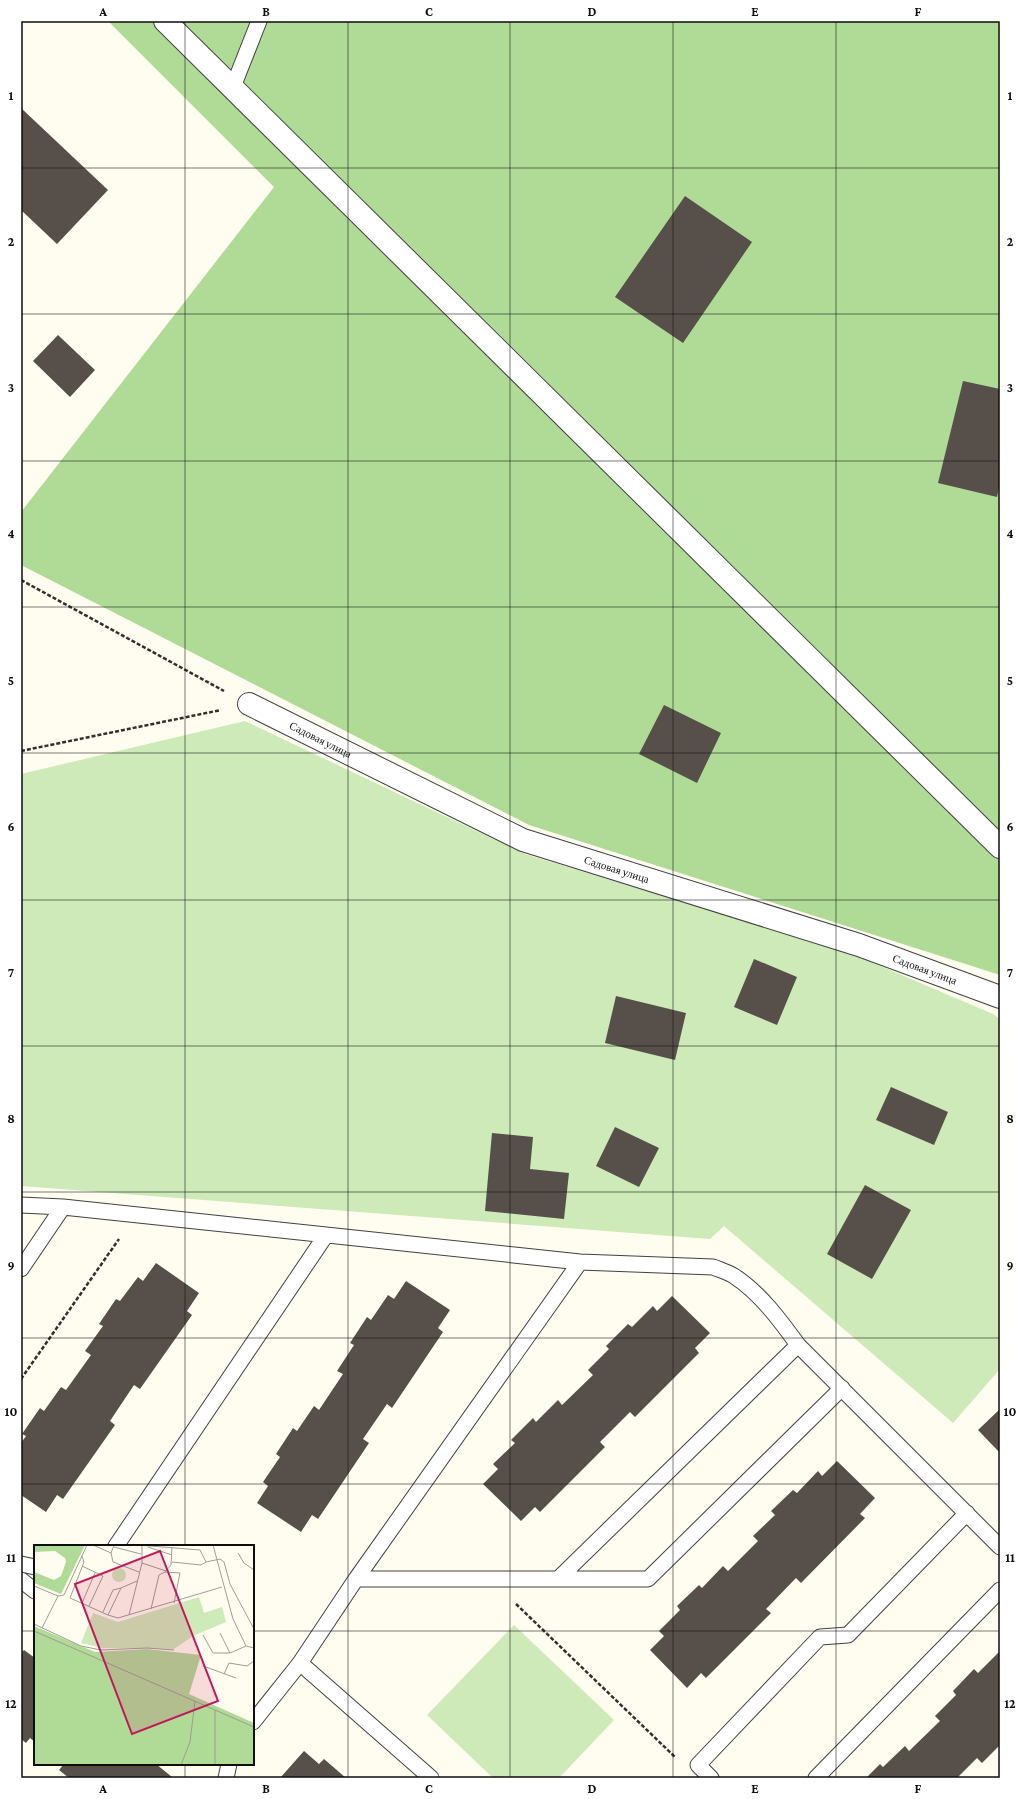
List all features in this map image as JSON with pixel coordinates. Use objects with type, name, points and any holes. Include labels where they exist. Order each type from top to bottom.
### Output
[{"type":"street","points":[[165,21],[1000,847]]},
{"type":"street","name":"Садовая улица","points":[[249,704],[523,840],[859,945],[1000,997]]},
{"type":"lane","points":[[233,87],[259,21]]},
{"type":"lane","points":[[21,1205],[63,1207],[580,1262],[713,1267],[733,1275],[754,1292],[781,1322],[798,1345],[1000,1547]]},
{"type":"lane","points":[[21,1269],[63,1207]]},
{"type":"lane","points":[[117,1545],[326,1235]]},
{"type":"lane","points":[[254,1721],[300,1663],[356,1579],[580,1262]]},
{"type":"lane","points":[[558,1579],[798,1345]]},
{"type":"lane","points":[[356,1579],[648,1579],[842,1388]]},
{"type":"lane","points":[[711,1778],[698,1765],[820,1637],[848,1635],[967,1513]]},
{"type":"lane","points":[[25,1569],[34,1589]]},
{"type":"lane","points":[[816,1778],[1000,1590]]},
{"type":"lane","points":[[300,1663],[431,1778]]},
{"type":"lane","points":[[226,1778],[229,1765]]},
{"type":"path","points":[[21,580],[249,704]]},
{"type":"path","points":[[21,751],[249,704]]},
{"type":"path","points":[[21,1380],[136,1215]]},
{"type":"path","points":[[489,1579],[680,1761],[698,1765]]},
{"type":"green space","points":[[108,21],[1000,21],[1000,975],[529,825],[21,565],[21,512],[274,187]]},
{"type":"green space","points":[[245,721],[525,854],[850,953],[993,1014],[1000,1019],[1000,1369],[953,1423],[724,1226],[710,1239],[21,1186],[21,774]]},
{"type":"green space","points":[[514,1625],[614,1720],[559,1778],[493,1778],[427,1715]]},
{"type":"building","points":[[21,108],[108,190],[57,244],[21,210]]},
{"type":"building","points":[[685,196],[752,242],[683,343],[615,297]]},
{"type":"building","points":[[58,335],[95,370],[70,397],[33,361]]},
{"type":"building","points":[[963,381],[1000,389],[1000,483],[997,497],[938,483]]},
{"type":"building","points":[[664,705],[721,733],[697,783],[639,754]]},
{"type":"building","points":[[754,959],[797,977],[777,1025],[734,1007]]},
{"type":"building","points":[[616,996],[686,1013],[675,1060],[605,1043]]},
{"type":"building","points":[[891,1087],[948,1112],[934,1145],[876,1120]]},
{"type":"building","points":[[615,1127],[659,1148],[639,1187],[596,1166]]},
{"type":"building","points":[[492,1133],[533,1137],[530,1169],[569,1173],[564,1219],[485,1211]]},
{"type":"building","points":[[865,1185],[911,1210],[872,1279],[827,1254]]},
{"type":"building","points":[[156,1263],[199,1293],[187,1311],[192,1315],[140,1389],[134,1385],[110,1421],[115,1425],[63,1499],[57,1495],[46,1512],[21,1495],[21,1443],[26,1436],[22,1434],[40,1408],[44,1411],[61,1387],[66,1390],[91,1355],[85,1351],[103,1326],[99,1324],[116,1299],[120,1301],[138,1277],[143,1281]]},
{"type":"building","points":[[406,1281],[450,1310],[438,1328],[443,1332],[392,1408],[387,1404],[363,1439],[369,1443],[318,1519],[312,1515],[301,1532],[257,1503],[268,1486],[263,1482],[280,1457],[276,1454],[293,1428],[297,1431],[314,1406],[319,1410],[343,1374],[337,1371],[354,1345],[350,1343],[367,1317],[371,1320],[388,1295],[394,1299]]},
{"type":"building","points":[[672,1296],[710,1333],[695,1348],[699,1353],[635,1417],[630,1412],[600,1442],[605,1447],[540,1512],[535,1507],[521,1521],[483,1484],[498,1469],[493,1464],[515,1443],[511,1440],[533,1418],[536,1422],[558,1400],[562,1405],[593,1375],[588,1370],[609,1349],[606,1346],[628,1324],[632,1327],[653,1306],[657,1311]]},
{"type":"building","points":[[1000,1409],[1000,1453],[978,1430]]},
{"type":"building","points":[[837,1461],[875,1498],[860,1514],[865,1518],[801,1583],[796,1578],[766,1609],[771,1613],[706,1678],[701,1673],[687,1688],[650,1650],[664,1636],[659,1631],[680,1610],[677,1606],[699,1585],[702,1588],[723,1566],[728,1571],[758,1541],[753,1536],[775,1515],[771,1511],[793,1490],[797,1493],[818,1471],[822,1476]]},
{"type":"building","points":[[24,1650],[34,1657],[34,1741],[30,1738],[26,1743],[21,1739],[21,1653]]},
{"type":"building","points":[[999,1652],[1000,1745],[982,1763],[977,1758],[957,1778],[866,1778],[880,1764],[883,1767],[905,1746],[909,1751],[940,1721],[935,1716],[956,1695],[953,1691],[974,1669],[978,1673]]},
{"type":"building","points":[[304,1751],[319,1764],[324,1759],[346,1778],[280,1778]]},
{"type":"building","points":[[63,1765],[157,1765],[172,1777],[69,1778],[59,1770]]}]
